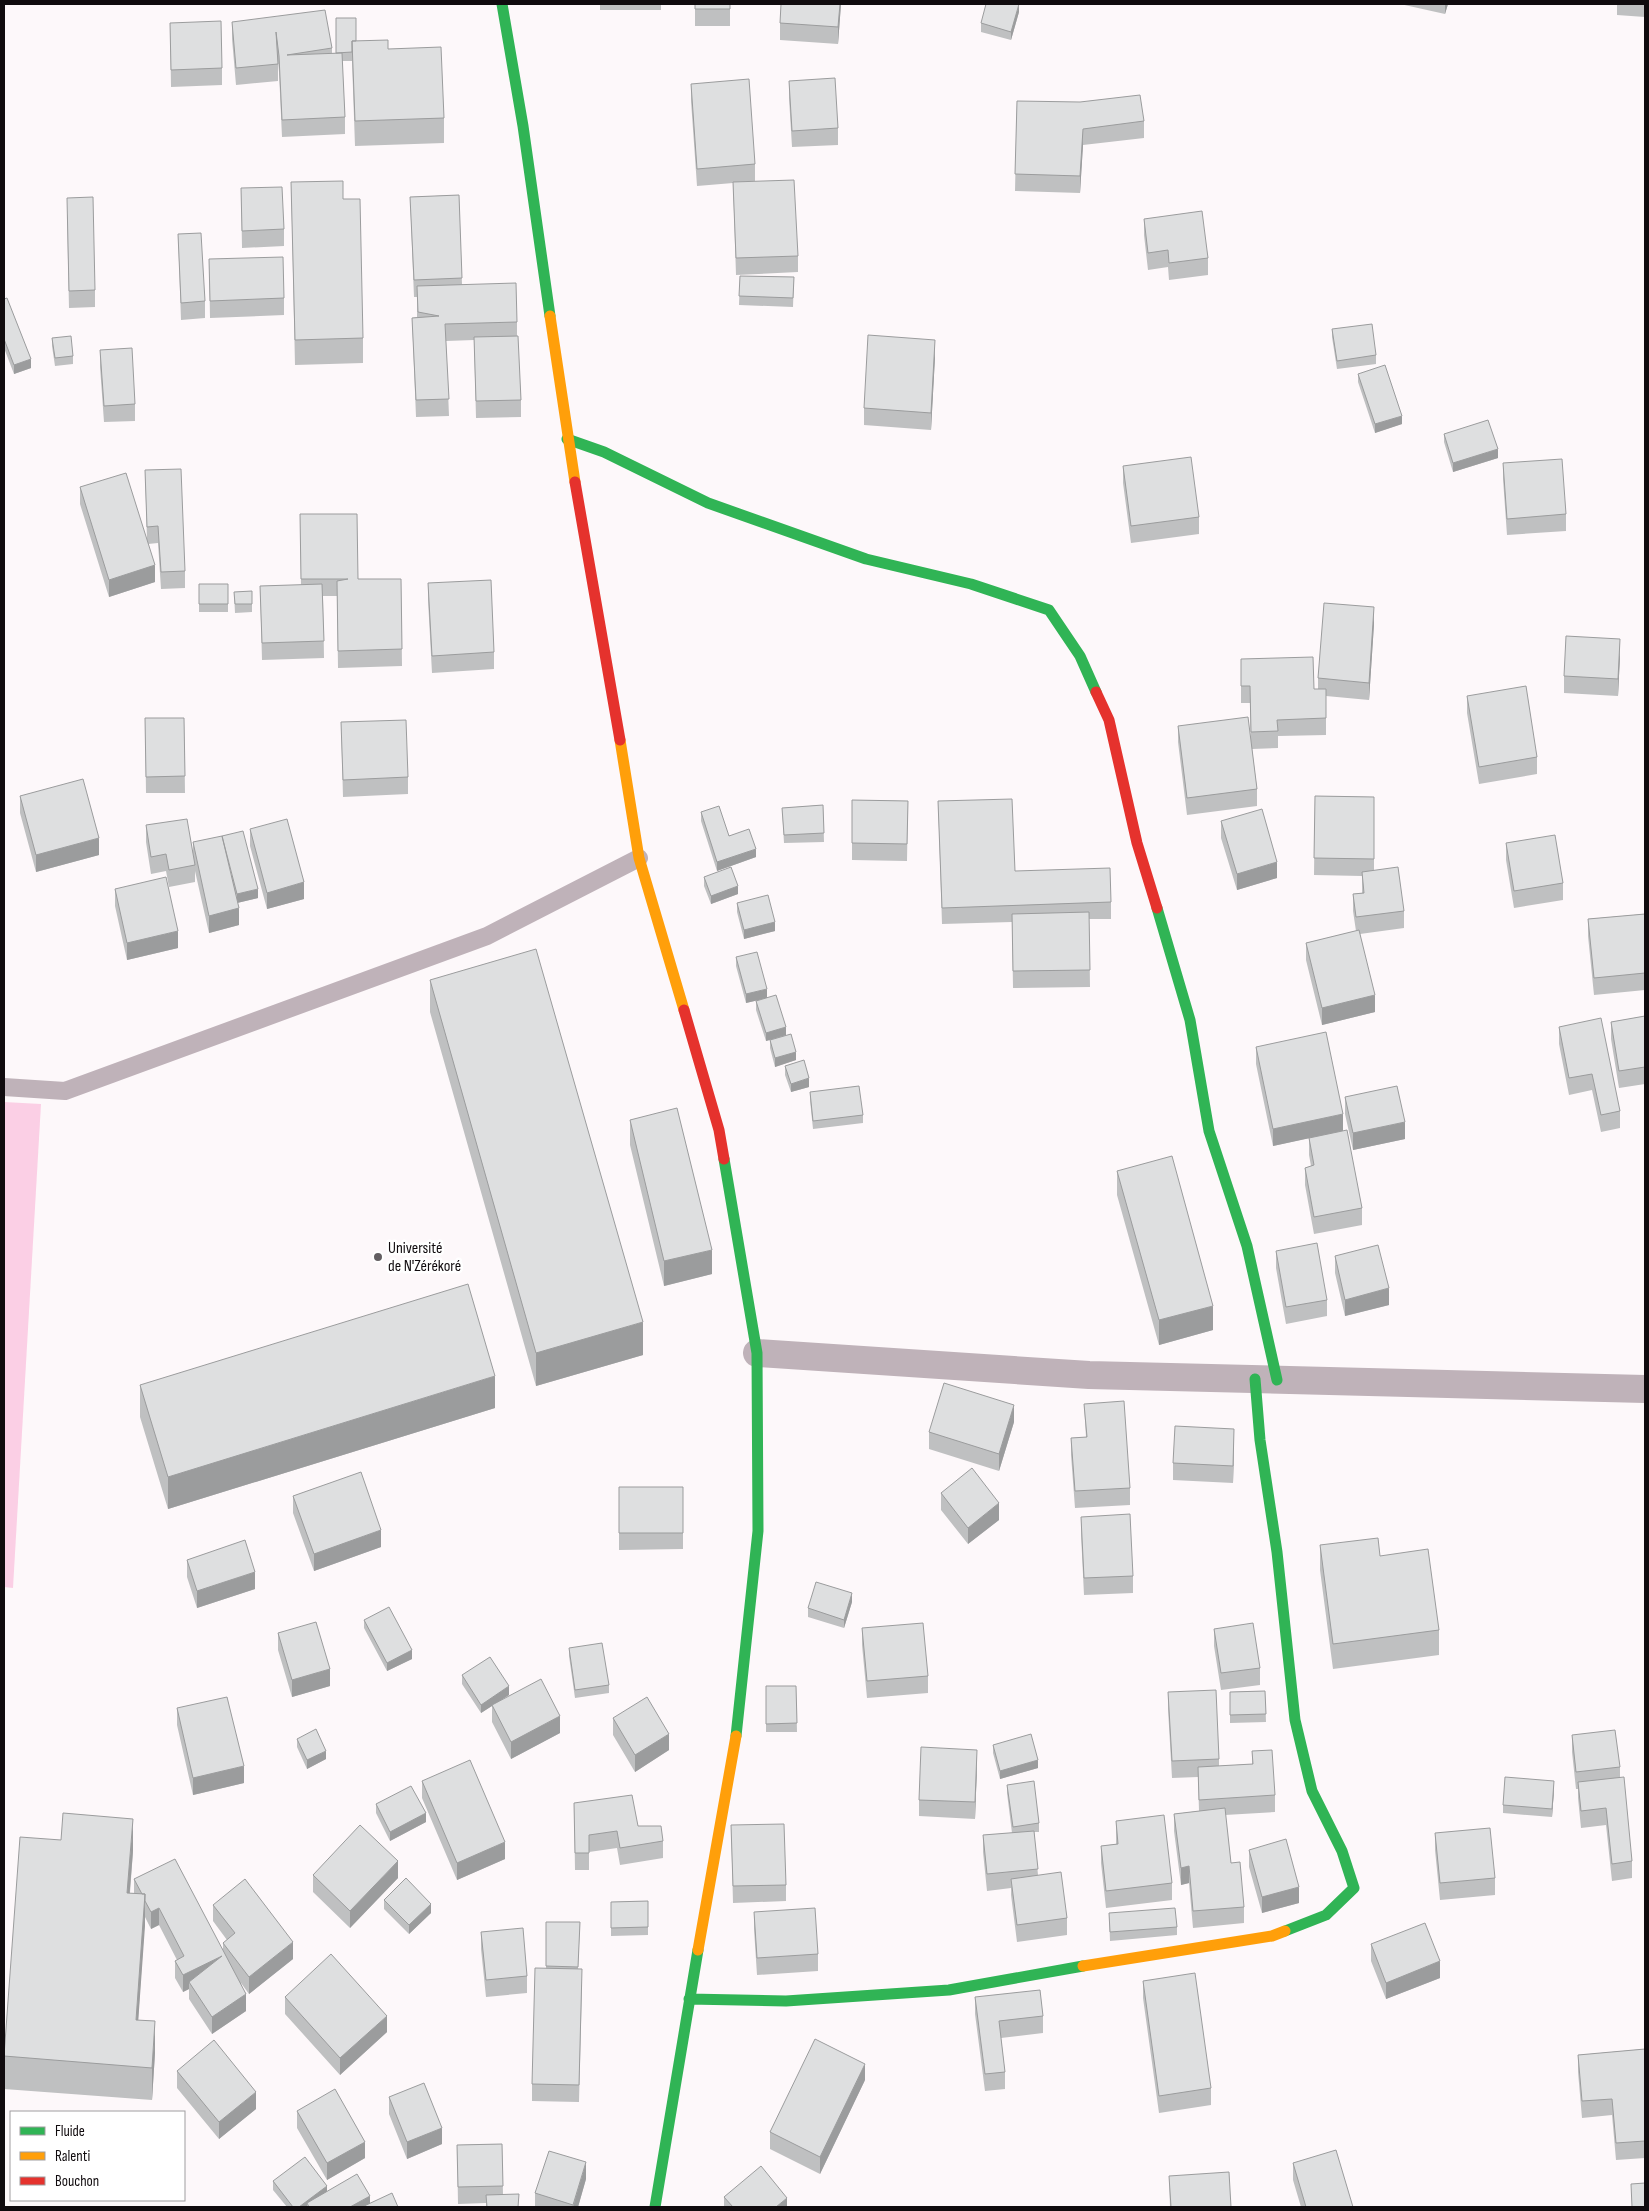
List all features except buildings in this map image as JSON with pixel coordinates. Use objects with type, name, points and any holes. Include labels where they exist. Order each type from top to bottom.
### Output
[{"type":"street","points":[[502,4],[524,126],[568,439],[639,858],[719,1130],[757,1353],[758,1531],[736,1736],[689,2000],[655,2207]]},
{"type":"street","points":[[568,439],[604,452],[717,506],[866,559],[971,584],[1049,610],[1080,656],[1109,720],[1137,843],[1190,1020],[1209,1131],[1247,1246],[1266,1380],[1260,1440],[1277,1552],[1295,1720],[1312,1791],[1342,1852],[1354,1888],[1326,1915],[1272,1936],[1079,1966],[949,1990],[786,2001],[689,2000]]},
{"type":"street","points":[[757,1353],[1089,1375],[1645,1389]]},
{"type":"lane","points":[[4,1087],[64,1091],[487,936],[639,858]]},
{"type":"shaded area","points":[[4,1102],[41,1104],[13,1588],[4,1587]]},
{"type":"traffic: fast","points":[[502,4],[523,126],[550,316]]},
{"type":"traffic: fast","points":[[567,439],[604,452],[708,503],[866,559],[971,584],[1049,610],[1080,656],[1096,692]]},
{"type":"traffic: fast","points":[[1157,908],[1190,1020],[1209,1131],[1247,1246],[1277,1380]]},
{"type":"traffic: fast","points":[[724,1159],[757,1353],[758,1531],[736,1736]]},
{"type":"traffic: fast","points":[[1255,1379],[1260,1440],[1277,1552],[1295,1720],[1312,1791],[1342,1851],[1354,1888],[1326,1915],[1285,1931]]},
{"type":"traffic: fast","points":[[655,2207],[698,1950]]},
{"type":"traffic: fast","points":[[689,1999],[786,2001],[949,1990],[1083,1966]]},
{"type":"traffic: slow","points":[[550,316],[575,482]]},
{"type":"traffic: slow","points":[[620,740],[639,858],[684,1010]]},
{"type":"traffic: slow","points":[[698,1950],[736,1736]]},
{"type":"traffic: slow","points":[[1083,1966],[1272,1936],[1285,1931]]},
{"type":"traffic: jam","points":[[575,482],[620,740]]},
{"type":"traffic: jam","points":[[1096,692],[1109,720],[1137,843],[1157,908]]},
{"type":"traffic: jam","points":[[684,1010],[719,1130],[724,1159]]},
{"type":"place","name":"Université de N'Zérékoré","points":[[378,1257]]}]
